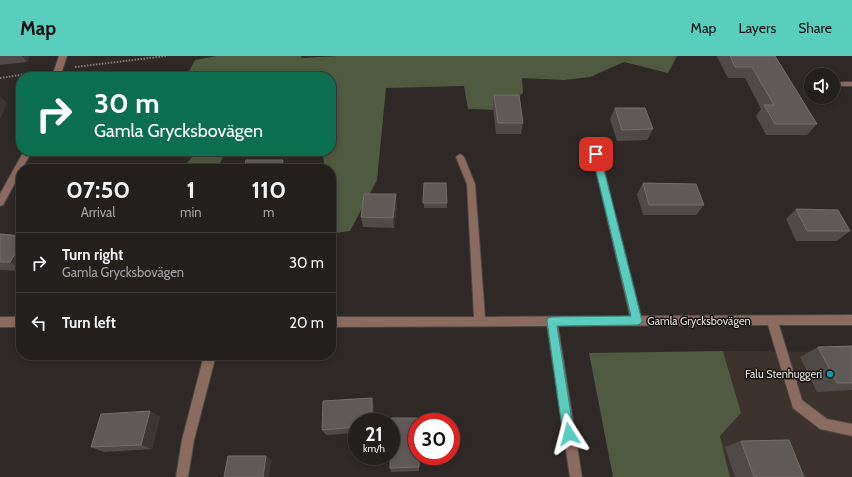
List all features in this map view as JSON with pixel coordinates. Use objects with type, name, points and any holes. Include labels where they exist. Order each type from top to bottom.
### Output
[{"type":"street","points":[[58,72],[63,56]]},
{"type":"street","points":[[840,84],[852,84]]},
{"type":"street","points":[[596,154],[637,321]]},
{"type":"street","points":[[460,157],[471,184],[480,321]]},
{"type":"street","points":[[0,202],[16,173]]},
{"type":"street","name":"Gamla Grycksbovägen","points":[[336,322],[852,320]]},
{"type":"street","points":[[552,321],[576,477]]},
{"type":"street","points":[[772,321],[797,404],[824,425],[852,430]]},
{"type":"street","points":[[0,322],[16,322]]},
{"type":"street","points":[[182,477],[188,440],[209,360]]},
{"type":"path","points":[[64,72],[166,56]]},
{"type":"path","points":[[0,78],[16,77]]},
{"type":"shaded area","points":[[723,351],[852,352],[852,477],[730,477],[720,436],[741,413]]},
{"type":"green space","points":[[217,56],[301,56],[302,58],[337,56],[677,56],[668,73],[624,62],[590,77],[564,80],[522,78],[523,93],[499,110],[468,109],[464,86],[386,88],[377,180],[350,231],[336,233],[336,164],[324,164],[323,156],[336,156],[336,72],[189,72],[195,60]]},
{"type":"green space","points":[[193,156],[224,156],[220,164],[186,164]]},
{"type":"green space","points":[[723,351],[741,413],[720,436],[730,477],[613,477],[589,353]]},
{"type":"building","points":[[730,56],[775,56],[817,124],[775,124],[764,105],[774,105],[752,67],[735,67]]},
{"type":"building","points":[[494,95],[519,95],[523,123],[498,123]]},
{"type":"building","points":[[615,108],[645,108],[653,129],[622,130]]},
{"type":"building","points":[[246,160],[283,160],[282,164],[245,164]]},
{"type":"building","points":[[424,183],[446,183],[447,203],[423,203]]},
{"type":"building","points":[[643,183],[696,184],[704,205],[649,205]]},
{"type":"building","points":[[364,194],[396,194],[393,218],[361,217]]},
{"type":"building","points":[[796,209],[838,210],[850,231],[807,231]]},
{"type":"building","points":[[0,234],[16,236],[16,253],[10,262],[0,262]]},
{"type":"building","points":[[852,346],[852,383],[837,383],[818,347]]},
{"type":"building","points":[[372,398],[372,413],[348,413],[348,428],[322,430],[323,401]]},
{"type":"building","points":[[150,411],[141,445],[91,447],[101,414]]},
{"type":"building","points":[[400,418],[408,418],[408,465],[419,465],[419,467],[390,468],[390,465],[400,465]]},
{"type":"building","points":[[789,440],[804,477],[754,477],[741,441]]},
{"type":"building","points":[[228,456],[266,456],[263,477],[224,477]]},
{"type":"place","name":"Falu Stenhuggeri","points":[[830,374]]},
{"type":"route","points":[[569,434],[552,321],[637,321],[596,154]]}]
